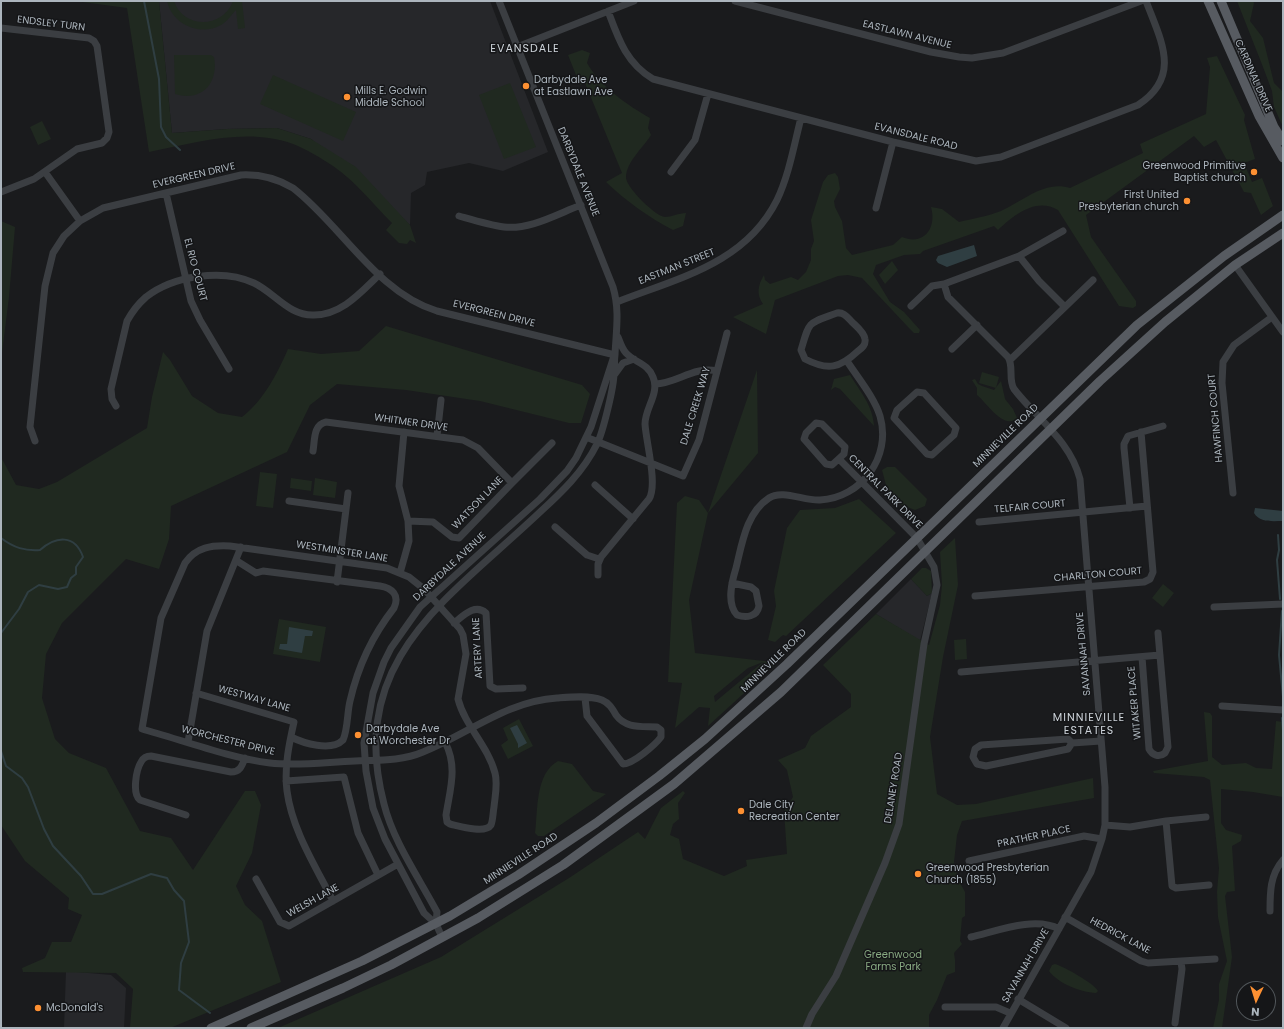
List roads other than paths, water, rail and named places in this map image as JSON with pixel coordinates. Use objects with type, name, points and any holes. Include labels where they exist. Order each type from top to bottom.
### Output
[{"type":"main road","name":"CARDINAL DRIVE","points":[[1208,1],[1259,116],[1282,157]]},
{"type":"main road","name":"CARDINAL DRIVE","points":[[1221,1],[1271,121],[1283,141]]},
{"type":"main road","name":"MINNIEVILLE ROAD","points":[[211,1028],[362,961],[436,924],[512,879],[596,823],[705,739],[787,664],[1148,315],[1224,256],[1283,213]]},
{"type":"main road","points":[[251,1028],[344,988],[478,918],[564,865],[674,784],[758,714],[1051,429],[1165,322],[1235,265],[1283,233]]},
{"type":"street","name":"DARBYDALE AVENUE","points":[[442,937],[436,924],[437,912],[395,834],[379,785],[376,760],[381,705],[391,673],[417,630],[438,606],[554,501],[583,467],[598,442],[614,375],[614,355],[618,321],[617,302],[613,287],[499,1]]},
{"type":"street","points":[[518,47],[634,1]]},
{"type":"street","name":"EASTLAWN AVENUE","points":[[734,1],[931,52],[972,58],[1003,53],[1141,1]]},
{"type":"street","name":"EVANSDALE ROAD","points":[[608,11],[625,52],[641,71],[660,82],[893,142],[967,160],[984,161],[1001,157],[1138,105],[1146,99],[1160,84],[1164,65],[1163,45],[1146,1]]},
{"type":"street","name":"ENDSLEY TURN","points":[[1,28],[89,38],[98,46],[109,128],[107,138],[102,143],[77,149],[45,172]]},
{"type":"street","points":[[671,172],[695,140],[708,94]]},
{"type":"street","name":"EASTMAN STREET","points":[[617,302],[717,263],[747,241],[761,225],[777,200],[786,176],[801,118]]},
{"type":"street","points":[[876,208],[893,142]]},
{"type":"street","points":[[2,189],[45,172],[80,221]]},
{"type":"street","name":"EVERGREEN DRIVE","points":[[35,441],[30,427],[44,292],[48,269],[58,245],[64,236],[80,221],[103,208],[241,176],[262,176],[272,178],[284,183],[299,193],[397,291],[430,308],[614,355]]},
{"type":"street","name":"EL RIO COURT","points":[[166,193],[191,301],[200,320],[229,369]]},
{"type":"street","points":[[459,216],[500,226],[520,226],[533,224],[581,205]]},
{"type":"street","points":[[911,306],[932,286],[944,284],[1019,256],[1063,231]]},
{"type":"street","points":[[1019,256],[1039,281],[1065,307]]},
{"type":"street","points":[[1235,265],[1283,332]]},
{"type":"street","points":[[116,406],[112,398],[112,389],[124,330],[132,312],[138,304],[164,286],[186,280],[219,276],[244,279],[261,287],[293,310],[314,315],[326,314],[342,307],[380,274]]},
{"type":"street","points":[[944,284],[948,297],[1010,360],[1093,280]]},
{"type":"street","points":[[836,313],[847,316],[863,333],[865,340],[863,347],[848,361],[831,367],[805,359],[801,350],[810,324],[836,313]]},
{"type":"street","name":"HAWFINCH COURT","points":[[1233,493],[1222,383],[1223,362],[1234,345],[1272,317]]},
{"type":"street","points":[[952,349],[977,325]]},
{"type":"street","name":"DALE CREEK WAY","points":[[586,437],[683,476],[699,440],[727,333]]},
{"type":"street","points":[[598,575],[599,559],[652,494],[651,463],[645,423],[647,411],[653,397],[655,384],[649,369],[626,352],[617,335]]},
{"type":"street","name":"DARBYDALE AVENUE","points":[[436,924],[426,917],[379,826],[373,808],[364,760],[365,731],[369,709],[379,673],[396,639],[408,621],[430,597],[557,482],[576,458],[586,437],[614,355]]},
{"type":"street","points":[[614,375],[624,363],[634,359]]},
{"type":"street","name":"SAVANNAH DRIVE","points":[[1003,1028],[1010,1013],[1091,872],[1102,839],[1105,825],[1106,803],[1080,479],[1075,464],[1065,446],[1012,386],[1010,360]]},
{"type":"street","points":[[732,583],[751,587],[756,591],[759,606],[754,614],[749,616],[741,616],[734,612],[731,597],[732,583],[747,527],[752,517],[767,499],[778,495],[809,500],[830,499],[847,494],[870,474],[879,456],[882,441],[881,421],[876,407],[848,361]]},
{"type":"street","points":[[655,384],[663,383],[702,369],[717,371]]},
{"type":"street","points":[[922,392],[954,424],[956,431],[954,435],[935,453],[928,454],[894,418],[897,410],[915,393],[922,392]]},
{"type":"street","points":[[437,436],[440,400]]},
{"type":"street","points":[[881,421],[894,418]]},
{"type":"street","name":"WHITMER DRIVE","points":[[313,451],[316,429],[324,422],[463,440],[478,448],[512,482]]},
{"type":"street","name":"CENTRAL PARK DRIVE","points":[[816,423],[822,424],[844,445],[845,452],[839,459],[832,465],[828,465],[805,442],[804,434],[816,423]]},
{"type":"street","points":[[1130,508],[1124,444],[1128,436],[1163,426]]},
{"type":"street","points":[[400,573],[409,541],[408,521],[399,486],[404,432]]},
{"type":"street","name":"CHARLTON COURT","points":[[975,596],[1144,582],[1150,579],[1153,572],[1141,432]]},
{"type":"street","name":"WATSON LANE","points":[[408,521],[433,522],[452,538],[460,538],[512,482],[552,443]]},
{"type":"street","name":"CENTRAL PARK DRIVE","points":[[839,459],[917,538]]},
{"type":"street","points":[[594,485],[633,519]]},
{"type":"street","points":[[337,582],[348,493]]},
{"type":"street","points":[[289,501],[346,509]]},
{"type":"street","points":[[1082,512],[1147,506]]},
{"type":"street","name":"TELFAIR COURT","points":[[978,522],[1082,512]]},
{"type":"street","points":[[555,527],[587,555],[599,559]]},
{"type":"street","name":"DELANEY ROAD","points":[[806,1028],[812,1014],[836,976],[885,862],[899,824],[924,644],[937,585],[934,567],[917,538]]},
{"type":"street","name":"WESTMINSTER LANE","points":[[142,729],[161,618],[185,563],[194,553],[207,547],[222,545],[387,568],[416,582],[454,623],[463,635],[466,648],[458,699],[492,765],[496,781],[491,824],[486,829],[472,828],[450,824],[447,822],[446,815],[453,767],[452,756],[445,742]]},
{"type":"street","points":[[188,742],[210,622],[237,561],[241,547]]},
{"type":"street","points":[[237,561],[256,573],[263,571],[337,582],[386,587],[394,591],[396,603],[375,634],[362,660],[349,702],[343,740],[336,745],[310,745],[291,737]]},
{"type":"street","points":[[1214,607],[1283,604]]},
{"type":"street","name":"ARTERY LANE","points":[[454,623],[473,610],[484,611],[487,615],[490,686],[496,689],[523,688]]},
{"type":"street","name":"WITAKER PLACE","points":[[1142,657],[1149,749],[1154,754],[1159,756],[1165,753],[1168,747],[1158,633]]},
{"type":"street","name":"WITAKER PLACE","points":[[961,672],[1160,655]]},
{"type":"street","name":"WESTWAY LANE","points":[[196,693],[294,722],[287,764],[286,781],[288,800],[298,829],[333,901]]},
{"type":"street","name":"WORCHESTER DRIVE","points":[[142,729],[245,758],[270,763],[287,764],[376,760],[411,756],[445,742],[498,714],[524,704],[548,699],[585,698],[596,698],[608,703],[618,717],[627,724],[639,727],[657,727],[661,730],[661,737],[652,746],[629,763],[623,764],[587,716],[585,698]]},
{"type":"street","points":[[1222,706],[1283,710]]},
{"type":"street","points":[[1072,743],[1068,750],[986,766],[977,764],[973,757],[975,749],[981,745],[1068,739],[1072,743],[1101,741]]},
{"type":"street","points":[[186,815],[140,800],[136,797],[134,791],[140,764],[143,758],[151,756],[235,772],[241,768],[245,758]]},
{"type":"street","points":[[286,781],[344,777],[358,833],[378,875]]},
{"type":"street","points":[[1105,825],[1123,828],[1166,821],[1206,817]]},
{"type":"street","points":[[1166,821],[1172,886],[1176,888],[1209,885]]},
{"type":"street","name":"PRATHER PLACE","points":[[969,861],[1084,836],[1102,839]]},
{"type":"street","points":[[1270,911],[1272,881],[1283,860]]},
{"type":"street","name":"WELSH LANE","points":[[256,879],[280,922],[286,926],[291,925],[398,864]]},
{"type":"street","name":"HEDRICK LANE","points":[[1066,917],[1141,961],[1155,964],[1215,959]]},
{"type":"street","points":[[971,937],[1034,923],[1047,924],[1059,929]]},
{"type":"street","points":[[1176,1023],[1182,969],[1181,962]]},
{"type":"street","points":[[1018,999],[1066,1028]]},
{"type":"street","points":[[945,1007],[996,1007],[1010,1013]]},
{"type":"waterway","points":[[144,1],[159,79],[161,127],[166,137],[180,150]]},
{"type":"waterway","points":[[1278,535],[1279,550],[1277,560],[1280,599]]},
{"type":"waterway","points":[[1,538],[15,546],[35,550],[40,550],[46,545],[59,540],[70,541],[80,550],[83,557],[76,567],[76,574],[71,578],[67,587],[58,589],[39,585],[28,592],[19,609],[1,633]]},
{"type":"waterway","points":[[1282,611],[1279,655],[1283,697]]},
{"type":"waterway","points":[[1282,718],[1283,731]]},
{"type":"waterway","points":[[1,751],[6,766],[22,778],[28,787],[44,829],[53,846],[81,876],[93,894],[102,894],[151,874],[167,878],[174,890],[184,901],[189,942],[181,963],[179,990],[210,1013]]},
{"type":"place","name":"Darbydale Ave at Eastlawn Ave","points":[[526,86]]},
{"type":"place","name":"Mills E. Godwin Middle School","points":[[347,97]]},
{"type":"place","name":"Greenwood Primitive Baptist church","points":[[1254,172]]},
{"type":"place","name":"First United Presbyterian church","points":[[1187,201]]},
{"type":"place","name":"Darbydale Ave at Worchester Dr","points":[[358,735]]},
{"type":"place","name":"Dale City Recreation Center","points":[[741,811]]},
{"type":"place","name":"Greenwood Presbyterian Church (1855)","points":[[918,874]]},
{"type":"place","name":"McDonald's","points":[[38,1008]]},
{"type":"district","name":"EVANSDALE","points":[[525,49]]},
{"type":"district","name":"MINNIEVILLE ESTATES","points":[[1089,724]]},
{"type":"park label","name":"Greenwood Farms Park","points":[[893,960]]}]
